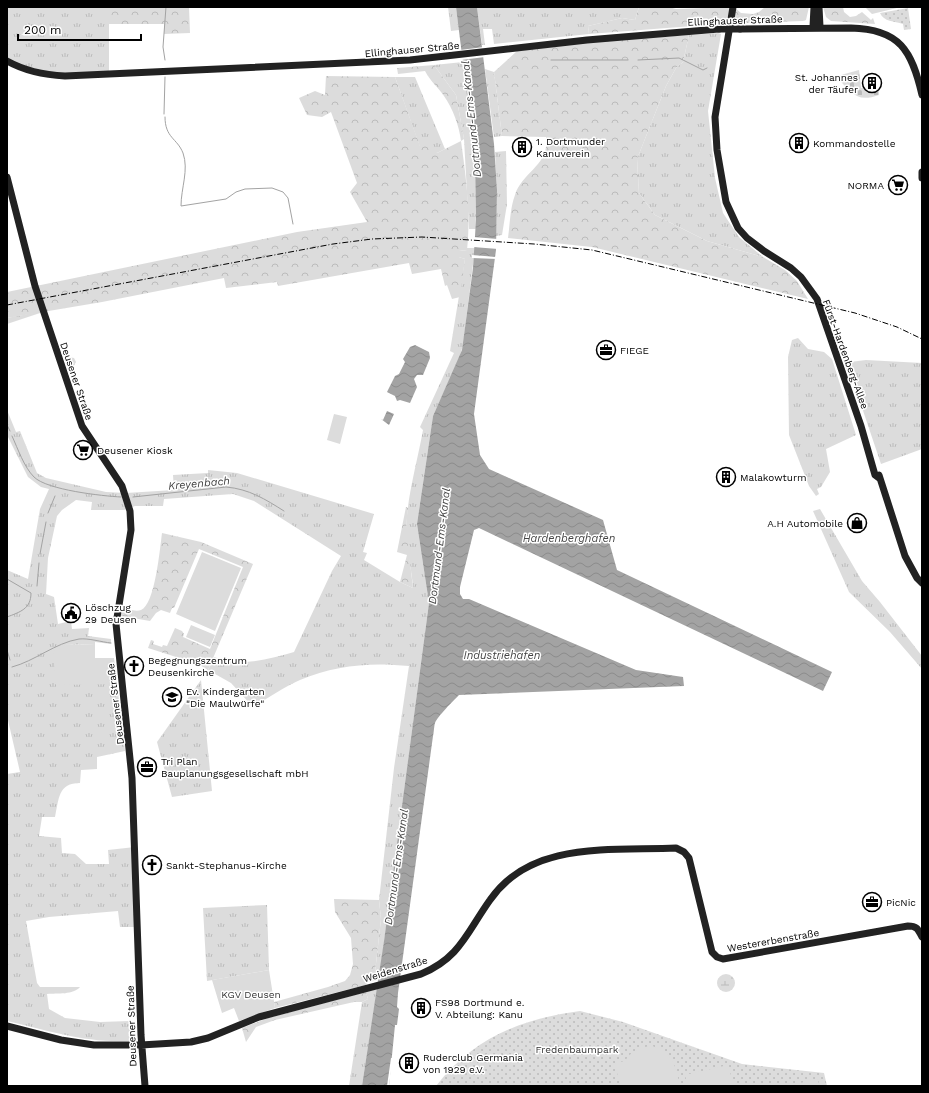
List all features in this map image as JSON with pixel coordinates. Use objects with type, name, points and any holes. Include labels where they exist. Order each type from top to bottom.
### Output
[{"type":"street","name":"Fürst-Hardenberg-Allee","points":[[733,7],[715,117],[717,150],[726,202],[738,228],[747,238],[801,276],[816,299],[872,459],[875,474],[879,478],[905,556],[917,578],[922,583]]},
{"type":"street","points":[[814,7],[817,27]]},
{"type":"street","points":[[817,27],[819,7]]},
{"type":"street","name":"Ellinghauser Straße","points":[[7,61],[34,72],[65,76],[326,65],[456,56],[496,50],[629,36],[719,29],[817,27],[870,28],[883,32],[904,47],[911,58],[921,87]]},
{"type":"street","points":[[922,172],[922,178]]},
{"type":"street","name":"Deusener Straße","points":[[7,177],[35,286],[82,426],[122,486],[130,511],[131,530],[116,624],[132,778],[141,1045],[145,1086]]},
{"type":"street","name":"Weidenstraße","points":[[7,1026],[61,1040],[84,1044],[141,1045],[202,1040],[259,1017],[411,976],[438,966],[450,957],[471,933],[496,892],[517,872],[535,862],[574,852],[676,848],[684,852]]},
{"type":"street","name":"Westererbenstraße","points":[[684,852],[688,858],[712,952],[717,957],[730,959],[908,926],[918,928],[922,937]]},
{"type":"green space","points":[[7,7],[109,7],[109,74],[47,75],[7,61]]},
{"type":"green space","points":[[109,7],[189,7],[190,33],[164,34],[164,24],[109,24]]},
{"type":"green space","points":[[448,7],[456,7],[459,30],[451,31]]},
{"type":"green space","points":[[477,7],[639,7],[635,20],[622,18],[588,26],[589,34],[494,44],[492,29],[483,29],[485,45],[482,45]]},
{"type":"green space","points":[[639,7],[669,7],[676,9],[734,7],[741,13],[753,14],[759,12],[765,7],[809,7],[806,20],[803,21],[719,24],[589,34],[588,26],[622,18],[635,20]]},
{"type":"green space","points":[[823,7],[843,7],[844,12],[850,17],[856,16],[862,12],[871,20],[873,18],[875,24],[831,21],[826,17]]},
{"type":"green space","points":[[865,7],[901,7],[872,14]]},
{"type":"green space","points":[[908,8],[911,29],[904,30],[903,24],[887,20],[880,13]]},
{"type":"green space","points":[[721,34],[708,111],[715,178],[723,213],[739,237],[763,257],[707,241],[655,215],[639,193],[637,159],[666,86],[676,68],[683,62],[689,35]]},
{"type":"green space","points":[[689,35],[683,62],[676,68],[666,86],[637,159],[639,193],[655,215],[707,241],[763,257],[785,270],[797,281],[808,299],[592,247],[508,238],[513,200],[523,180],[540,162],[544,155],[546,137],[502,136],[494,72],[517,51],[590,42]]},
{"type":"green space","points":[[463,62],[475,160],[476,229],[469,229],[464,139],[456,95],[434,65]]},
{"type":"green space","points":[[434,65],[456,95],[464,139],[461,141],[457,123],[450,106],[425,71],[398,74],[397,68]]},
{"type":"green space","points":[[485,69],[494,72],[502,136],[494,137]]},
{"type":"green space","points":[[859,70],[861,88],[879,88],[879,95],[865,98],[855,95],[837,78],[841,75]]},
{"type":"green space","points":[[326,76],[395,77],[420,146],[431,141],[437,153],[461,141],[468,209],[468,236],[467,250],[459,251],[459,257],[465,259],[460,297],[452,299],[447,285],[445,286],[441,269],[412,274],[409,263],[278,286],[277,282],[226,288],[224,278],[102,302],[7,318],[7,292],[297,232],[367,222],[350,192],[357,183],[331,112],[322,117],[307,115],[299,98],[315,91],[325,95]]},
{"type":"green space","points":[[395,77],[415,77],[445,149],[437,153],[420,147]]},
{"type":"green space","points":[[506,151],[507,204],[502,235],[496,236],[497,190],[495,152]]},
{"type":"green space","points":[[467,248],[475,248],[463,345],[460,356],[433,416],[417,524],[429,603],[379,980],[374,981],[381,919],[379,900],[394,768],[409,666],[381,664],[353,666],[326,671],[300,680],[253,707],[231,683],[208,670],[214,657],[234,662],[244,662],[264,660],[294,652],[332,571],[341,556],[254,501],[233,494],[164,499],[163,506],[135,506],[124,510],[91,510],[92,502],[76,500],[62,510],[57,516],[48,558],[46,594],[54,597],[58,624],[71,621],[72,629],[89,628],[88,636],[111,639],[111,644],[95,642],[95,644],[66,645],[56,684],[117,684],[125,751],[97,757],[97,769],[81,770],[80,783],[67,786],[63,789],[59,798],[55,817],[42,817],[39,836],[61,838],[62,853],[75,854],[86,864],[109,864],[108,850],[135,847],[138,927],[120,927],[118,911],[49,917],[26,921],[37,983],[40,987],[80,987],[77,990],[69,992],[47,994],[49,1009],[65,1018],[100,1022],[130,1021],[130,1041],[83,1038],[7,1021],[7,774],[20,772],[7,716],[7,570],[28,579],[40,509],[49,489],[41,487],[28,477],[7,435],[7,410],[16,432],[20,431],[37,473],[46,478],[106,492],[126,493],[174,490],[173,475],[208,473],[208,470],[237,473],[374,514],[363,552],[367,553],[364,560],[400,582],[413,588],[406,527],[411,490],[423,430],[420,427],[454,353],[450,351],[465,259],[459,257],[459,251],[467,250]]},
{"type":"green space","points":[[43,312],[7,324],[7,318]]},
{"type":"green space","points":[[798,338],[808,349],[824,352],[832,359],[856,435],[826,449],[830,472],[821,487],[817,489],[819,494],[816,496],[809,486],[789,435],[788,357],[792,340]]},
{"type":"green space","points":[[66,358],[74,358],[76,362],[70,372]]},
{"type":"green space","points":[[866,360],[922,363],[922,449],[881,464],[854,384],[845,366],[850,362]]},
{"type":"green space","points":[[334,414],[347,417],[340,444],[327,440]]},
{"type":"green space","points":[[406,507],[408,508],[406,528],[413,588],[400,582],[407,555],[397,552]]},
{"type":"green space","points":[[820,509],[862,581],[922,656],[922,669],[890,632],[849,592],[813,511]]},
{"type":"green space","points":[[162,533],[201,542],[253,564],[208,670],[198,664],[148,648],[151,640],[154,641],[153,644],[162,647],[163,645],[167,646],[175,628],[182,631],[184,634],[183,637],[210,649],[243,567],[199,549],[174,608],[172,608],[170,613],[161,610],[156,613],[150,621],[121,616],[122,608],[139,611],[146,606],[150,598],[156,575]]},
{"type":"green space","points":[[202,552],[241,568],[215,631],[176,614]]},
{"type":"green space","points":[[191,625],[215,635],[210,647],[186,637]]},
{"type":"green space","points":[[95,644],[95,658],[114,658],[117,684],[56,685],[53,651],[66,645]]},
{"type":"green space","points":[[201,680],[212,791],[172,797],[157,742]]},
{"type":"green space","points":[[334,899],[379,900],[381,919],[374,981],[367,982],[366,985],[275,1008],[274,1002],[345,981],[350,975],[353,964],[351,938],[335,912]]},
{"type":"green space","points":[[267,905],[269,970],[207,981],[203,908]]},
{"type":"green space","name":"KGV Deusen","points":[[269,970],[275,1008],[239,1021],[234,1008],[222,1013],[212,980]]},
{"type":"green space","points":[[722,974],[730,974],[735,979],[733,990],[730,992],[722,992],[717,987],[717,979]]},
{"type":"green space","points":[[377,989],[362,1086],[349,1086],[362,1002],[368,999],[366,992]]},
{"type":"green space","points":[[366,992],[368,999],[362,1002],[354,1002],[275,1020],[256,1027],[246,1042],[242,1028],[268,1018]]},
{"type":"green space","name":"Fredenbaumpark","points":[[580,1011],[623,1022],[742,1064],[824,1073],[827,1086],[436,1086],[451,1069],[482,1043],[518,1026],[538,1019]]},
{"type":"green space","points":[[652,1046],[665,1052],[669,1056],[675,1067],[680,1086],[620,1086],[615,1063],[625,1061],[636,1050]]},
{"type":"green space","points":[[728,1065],[734,1086],[688,1086],[685,1075]]},
{"type":"green space","points":[[818,1079],[819,1086],[787,1086]]},
{"type":"water","points":[[456,7],[477,7],[494,144],[497,190],[496,250],[474,414],[480,455],[489,469],[603,520],[617,570],[832,672],[823,691],[479,528],[474,530],[460,587],[460,594],[463,599],[469,599],[636,670],[683,677],[684,686],[459,695],[439,717],[434,726],[398,993],[397,1007],[399,1009],[397,1025],[395,1025],[389,1086],[362,1086],[384,941],[429,603],[417,524],[433,416],[462,350],[473,268],[476,220],[475,160]]},
{"type":"water","points":[[415,345],[429,352],[430,358],[423,375],[417,375],[414,379],[417,387],[410,403],[400,400],[397,401],[395,396],[387,392],[395,376],[399,374],[405,362],[403,359],[410,347]]},
{"type":"water","points":[[387,411],[394,414],[389,425],[381,419],[383,420]]},
{"type":"pier","points":[[484,47],[485,57],[461,60],[460,50]]},
{"type":"pier","points":[[473,237],[498,239],[498,249],[473,247]]},
{"type":"pier","points":[[472,255],[497,257],[497,259],[472,258]]},
{"type":"pier","points":[[391,1058],[393,1058],[389,1086],[387,1086]]},
{"type":"waterway","points":[[165,60],[163,47],[166,7]]},
{"type":"waterway","points":[[638,60],[679,58],[703,70],[707,68]]},
{"type":"waterway","points":[[551,60],[628,60]]},
{"type":"waterway","points":[[164,114],[165,77]]},
{"type":"waterway","points":[[165,117],[169,134],[181,148],[185,159],[181,206],[226,199],[236,192],[245,189],[272,188],[283,192],[288,198],[293,224]]},
{"type":"waterway","name":"Kreyenbach","points":[[7,425],[10,431]]},
{"type":"waterway","name":"Kreyenbach","points":[[12,436],[30,473],[41,482],[75,492],[121,497]]},
{"type":"waterway","name":"Kreyenbach","points":[[133,497],[226,487],[249,492],[284,511]]},
{"type":"waterway","points":[[48,513],[55,496]]},
{"type":"waterway","points":[[40,554],[46,522]]},
{"type":"waterway","points":[[37,586],[39,563]]},
{"type":"waterway","points":[[7,579],[31,593],[31,598],[27,606],[7,617]]},
{"type":"waterway","points":[[12,667],[29,661],[70,641],[83,639],[111,643]]},
{"type":"waterway","points":[[7,650],[10,660]]},
{"type":"railway","points":[[7,305],[333,244],[372,239],[422,237],[534,244],[592,250],[855,313],[897,327],[922,339]]},
{"type":"place","name":"St. Johannes der Täufer","points":[[872,83]]},
{"type":"place","name":"Kommandostelle","points":[[799,143]]},
{"type":"place","name":"1. Dortmunder Kanuverein","points":[[522,147]]},
{"type":"place","name":"NORMA","points":[[898,185]]},
{"type":"place","name":"FIEGE","points":[[606,350]]},
{"type":"place","name":"Deusener Kiosk","points":[[83,450]]},
{"type":"place","name":"Malakowturm","points":[[726,477]]},
{"type":"place","name":"A.H Automobile","points":[[857,523]]},
{"type":"place","name":"Löschzug 29 Deusen","points":[[71,613]]},
{"type":"place","name":"Begegnungszentrum Deusenkirche","points":[[134,666]]},
{"type":"place","name":"Ev. Kindergarten \"Die Maulwürfe\"","points":[[172,697]]},
{"type":"place","name":"Tri Plan Bauplanungsgesellschaft mbH","points":[[147,767]]},
{"type":"place","name":"Sankt-Stephanus-Kirche","points":[[152,865]]},
{"type":"place","name":"PicNic","points":[[872,902]]},
{"type":"place","name":"FS98 Dortmund e. V. Abteilung: Kanu","points":[[421,1008]]},
{"type":"place","name":"Ruderclub Germania von 1929 e.V.","points":[[409,1063]]},
{"type":"water label","name":"Dortmund-Ems-Kanal","points":[[471,119]]},
{"type":"water label","name":"Hardenberghafen","points":[[569,538]]},
{"type":"water label","name":"Dortmund-Ems-Kanal","points":[[439,546]]},
{"type":"water label","name":"Industriehafen","points":[[502,655]]},
{"type":"water label","name":"Dortmund-Ems-Kanal","points":[[396,867]]}]
